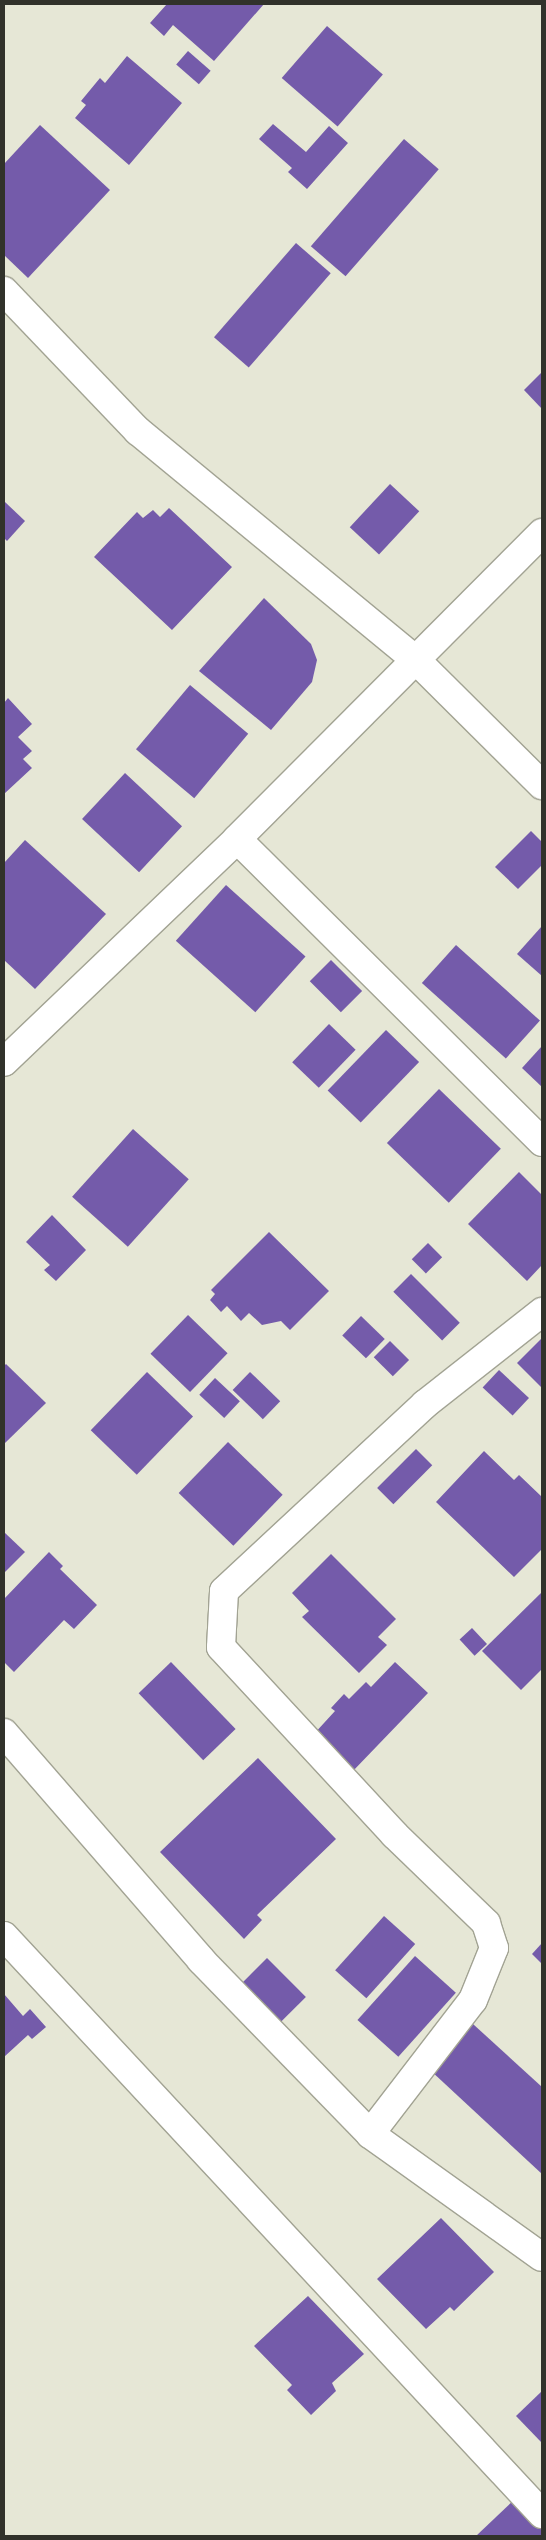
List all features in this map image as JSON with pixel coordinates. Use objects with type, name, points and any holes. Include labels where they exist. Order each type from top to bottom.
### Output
[{"type":"street","points":[[4,291],[138,431],[414,659],[542,785]]},
{"type":"street","points":[[4,1062],[237,839],[414,659],[542,533]]},
{"type":"street","points":[[237,839],[542,1142]]},
{"type":"street","points":[[370,2134],[473,2000],[494,1948],[486,1923],[395,1835],[221,1647],[224,1591],[425,1404],[542,1312]]},
{"type":"street","points":[[4,1734],[201,1960],[370,2134],[542,2257]]},
{"type":"street","points":[[4,1936],[542,2514]]},
{"type":"building","points":[[167,4],[264,4],[214,61],[173,25],[164,36],[150,23]]},
{"type":"building","points":[[327,26],[383,75],[338,127],[282,78]]},
{"type":"building","points":[[188,51],[211,71],[199,84],[176,65]]},
{"type":"building","points":[[127,56],[182,103],[129,165],[75,118],[86,105],[81,101],[100,78],[105,83]]},
{"type":"building","points":[[273,124],[306,152],[329,126],[348,143],[307,189],[288,172],[292,168],[259,139]]},
{"type":"building","points":[[40,125],[110,190],[28,278],[4,255],[4,164]]},
{"type":"building","points":[[404,139],[439,169],[346,276],[311,246]]},
{"type":"building","points":[[296,243],[331,273],[249,368],[214,337]]},
{"type":"building","points":[[542,372],[542,409],[524,390]]},
{"type":"building","points":[[390,484],[419,511],[379,554],[350,527]]},
{"type":"building","points":[[5,502],[25,521],[7,541],[4,538]]},
{"type":"building","points":[[169,508],[232,567],[172,630],[94,557],[137,512],[143,518],[153,510],[160,517]]},
{"type":"building","points":[[264,598],[311,644],[317,660],[312,682],[271,730],[199,671]]},
{"type":"building","points":[[190,685],[248,734],[194,798],[136,749]]},
{"type":"building","points":[[8,698],[32,724],[18,737],[32,751],[23,759],[32,768],[4,794],[4,703]]},
{"type":"building","points":[[125,773],[182,826],[139,872],[82,819]]},
{"type":"building","points":[[531,831],[542,842],[542,865],[518,889],[495,867]]},
{"type":"building","points":[[25,840],[106,914],[35,989],[4,960],[4,863]]},
{"type":"building","points":[[226,885],[306,957],[255,1012],[176,941]]},
{"type":"building","points":[[542,926],[542,976],[517,954]]},
{"type":"building","points":[[456,945],[540,1021],[506,1059],[422,983]]},
{"type":"building","points":[[331,960],[362,991],[341,1012],[310,981]]},
{"type":"building","points":[[329,1024],[356,1050],[319,1088],[292,1062]]},
{"type":"building","points":[[386,1030],[419,1062],[361,1122],[328,1090]]},
{"type":"building","points":[[542,1046],[542,1087],[522,1068]]},
{"type":"building","points":[[439,1089],[501,1149],[449,1203],[387,1143]]},
{"type":"building","points":[[133,1129],[189,1179],[128,1247],[72,1197]]},
{"type":"building","points":[[519,1172],[542,1195],[542,1265],[527,1281],[468,1224]]},
{"type":"building","points":[[52,1215],[86,1250],[56,1281],[44,1270],[50,1265],[26,1242]]},
{"type":"building","points":[[269,1232],[329,1291],[290,1330],[281,1321],[262,1325],[249,1313],[241,1321],[227,1306],[221,1312],[210,1300],[215,1294],[211,1290]]},
{"type":"building","points":[[428,1243],[442,1257],[426,1273],[412,1259]]},
{"type":"building","points":[[411,1274],[460,1323],[442,1340],[393,1292]]},
{"type":"building","points":[[188,1315],[228,1353],[190,1392],[150,1354]]},
{"type":"building","points":[[361,1316],[385,1339],[366,1358],[342,1335]]},
{"type":"building","points":[[542,1338],[542,1388],[517,1363]]},
{"type":"building","points":[[390,1341],[409,1360],[393,1376],[374,1357]]},
{"type":"building","points":[[6,1364],[46,1403],[4,1444],[4,1366]]},
{"type":"building","points":[[499,1370],[529,1398],[513,1416],[483,1388]]},
{"type":"building","points":[[147,1372],[193,1416],[137,1475],[91,1430]]},
{"type":"building","points":[[250,1372],[280,1401],[263,1419],[233,1390]]},
{"type":"building","points":[[215,1378],[240,1401],[224,1418],[199,1395]]},
{"type":"building","points":[[228,1442],[283,1495],[233,1546],[179,1493]]},
{"type":"building","points":[[416,1449],[432,1465],[393,1504],[377,1488]]},
{"type":"building","points":[[484,1451],[514,1480],[519,1475],[542,1497],[542,1549],[514,1577],[436,1502]]},
{"type":"building","points":[[4,1532],[25,1552],[4,1573]]},
{"type":"building","points":[[49,1552],[63,1566],[60,1569],[97,1605],[74,1629],[64,1620],[14,1672],[4,1662],[4,1599]]},
{"type":"building","points":[[331,1554],[396,1619],[378,1637],[387,1645],[359,1673],[302,1617],[309,1611],[292,1593]]},
{"type":"building","points":[[542,1592],[542,1669],[521,1690],[482,1651]]},
{"type":"building","points":[[472,1628],[487,1644],[475,1656],[460,1640]]},
{"type":"building","points":[[171,1662],[236,1729],[203,1760],[139,1693]]},
{"type":"building","points":[[395,1662],[428,1693],[352,1772],[313,1735],[335,1711],[331,1708],[344,1694],[349,1699],[366,1682],[371,1687]]},
{"type":"building","points":[[258,1758],[336,1839],[257,1915],[262,1920],[244,1939],[160,1852]]},
{"type":"building","points":[[384,1916],[415,1944],[366,1998],[335,1970]]},
{"type":"building","points":[[542,1943],[542,1964],[532,1954]]},
{"type":"building","points":[[415,1956],[456,1993],[398,2057],[357,2020]]},
{"type":"building","points":[[267,1958],[306,1997],[280,2023],[241,1984]]},
{"type":"building","points":[[4,1994],[23,2016],[30,2009],[46,2027],[32,2039],[28,2035],[4,2057]]},
{"type":"building","points":[[473,2024],[542,2087],[542,2174],[430,2070]]},
{"type":"building","points":[[441,2218],[494,2272],[454,2311],[450,2307],[426,2329],[377,2279]]},
{"type":"building","points":[[308,2296],[364,2354],[332,2383],[336,2391],[311,2415],[287,2390],[292,2385],[254,2346]]},
{"type":"building","points":[[542,2391],[542,2443],[516,2416]]},
{"type":"building","points":[[516,2498],[542,2525],[542,2536],[476,2536]]}]
